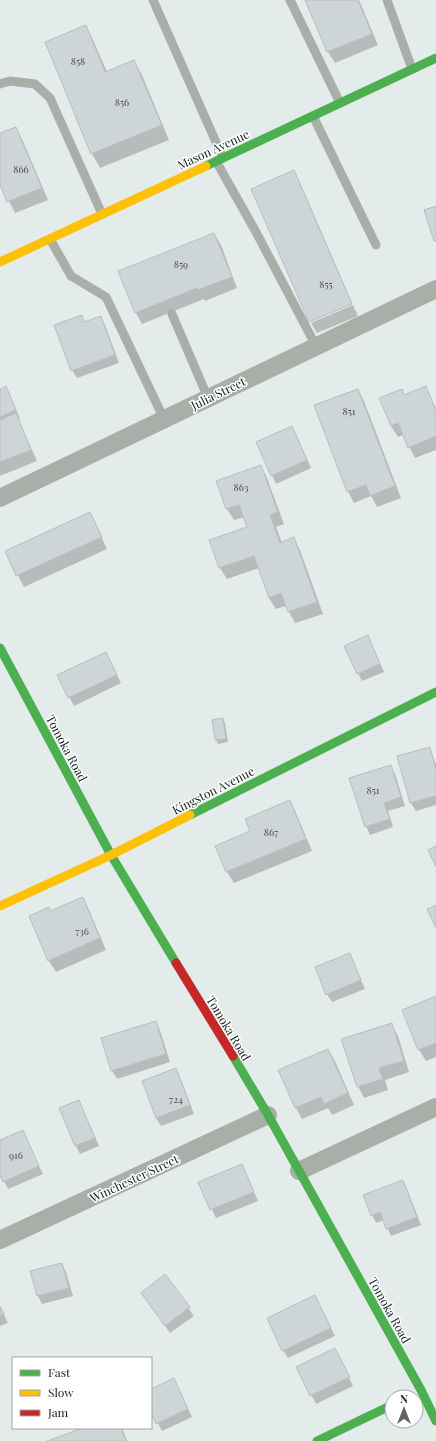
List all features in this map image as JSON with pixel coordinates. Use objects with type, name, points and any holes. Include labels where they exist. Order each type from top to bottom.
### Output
[{"type":"street","name":"Mason Avenue","points":[[0,262],[436,58]]},
{"type":"street","name":"Julia Street","points":[[0,498],[436,289]]},
{"type":"street","name":"Tomoka Road","points":[[0,648],[111,854],[268,1115],[416,1389]]},
{"type":"street","name":"Kingston Avenue","points":[[0,906],[111,854],[436,692]]},
{"type":"street","points":[[299,1171],[436,1107]]},
{"type":"street","name":"Winchester Street","points":[[0,1240],[268,1115]]},
{"type":"street","points":[[424,1389],[431,1386]]},
{"type":"street","name":"Tomoka Road","points":[[424,1402],[436,1422]]},
{"type":"street","points":[[317,1441],[384,1409]]},
{"type":"lane","points":[[153,0],[219,160],[316,346]]},
{"type":"lane","points":[[290,0],[340,103]]},
{"type":"lane","points":[[387,0],[412,69]]},
{"type":"lane","points":[[0,84],[10,81],[35,84],[50,98],[102,214]]},
{"type":"lane","points":[[313,116],[376,245]]},
{"type":"lane","points":[[50,239],[71,276],[106,297],[164,420]]},
{"type":"lane","points":[[172,314],[208,398]]},
{"type":"building","points":[[305,0],[358,0],[372,34],[327,52]]},
{"type":"building","points":[[86,25],[105,72],[134,60],[162,125],[91,154],[45,42]]},
{"type":"building","points":[[16,127],[42,188],[7,202],[0,185],[0,133]]},
{"type":"building","points":[[294,170],[352,304],[309,322],[251,189]]},
{"type":"building","points":[[436,206],[436,241],[434,241],[424,210]]},
{"type":"building","points":[[214,233],[232,277],[198,290],[197,288],[135,313],[118,271]]},
{"type":"building","points":[[82,315],[84,322],[101,316],[115,355],[71,371],[54,325]]},
{"type":"building","points":[[6,386],[16,410],[0,417],[0,389]]},
{"type":"building","points":[[426,386],[436,411],[436,436],[408,448],[398,423],[391,426],[379,398],[402,389],[404,395]]},
{"type":"building","points":[[358,389],[395,486],[370,496],[366,485],[347,492],[314,405]]},
{"type":"building","points":[[16,413],[31,450],[0,462],[0,420]]},
{"type":"building","points":[[292,426],[307,460],[271,476],[256,442]]},
{"type":"building","points":[[261,465],[278,512],[270,515],[280,543],[294,537],[317,602],[288,612],[281,593],[269,598],[254,556],[219,568],[209,540],[247,527],[239,505],[226,509],[216,481]]},
{"type":"building","points":[[90,512],[102,537],[16,576],[5,551]]},
{"type":"building","points":[[368,635],[380,664],[357,674],[344,646]]},
{"type":"building","points":[[106,652],[117,675],[68,698],[57,675]]},
{"type":"building","points":[[223,718],[226,739],[215,740],[212,720]]},
{"type":"building","points":[[430,747],[436,769],[436,796],[410,803],[397,756]]},
{"type":"building","points":[[391,765],[401,797],[384,803],[390,819],[365,827],[349,778]]},
{"type":"building","points":[[290,800],[306,839],[226,872],[215,846],[250,831],[245,819]]},
{"type":"building","points":[[436,846],[436,867],[428,850]]},
{"type":"building","points":[[83,897],[100,938],[48,961],[29,916],[49,907],[50,911]]},
{"type":"building","points":[[436,905],[436,928],[427,909]]},
{"type":"building","points":[[350,953],[361,980],[326,995],[315,967]]},
{"type":"building","points":[[436,996],[436,1043],[418,1050],[402,1010]]},
{"type":"building","points":[[156,1021],[166,1054],[111,1071],[101,1038]]},
{"type":"building","points":[[392,1023],[404,1061],[379,1068],[383,1079],[357,1087],[341,1039]]},
{"type":"building","points":[[328,1049],[348,1093],[324,1104],[321,1097],[295,1108],[278,1070]]},
{"type":"building","points":[[176,1068],[190,1105],[156,1118],[142,1081]]},
{"type":"building","points":[[79,1100],[95,1138],[75,1146],[59,1108]]},
{"type":"building","points":[[23,1130],[39,1166],[3,1182],[0,1175],[0,1140]]},
{"type":"building","points":[[242,1164],[254,1192],[210,1210],[198,1182]]},
{"type":"building","points":[[403,1180],[417,1217],[386,1229],[380,1212],[371,1216],[363,1195]]},
{"type":"building","points":[[62,1263],[69,1288],[37,1296],[30,1271]]},
{"type":"building","points":[[165,1274],[190,1307],[165,1326],[141,1293]]},
{"type":"building","points":[[315,1295],[331,1328],[282,1351],[267,1318]]},
{"type":"building","points":[[0,1306],[4,1314],[0,1316]]},
{"type":"building","points":[[335,1348],[350,1377],[310,1396],[296,1367]]},
{"type":"building","points":[[174,1378],[188,1409],[156,1424],[152,1415],[152,1389]]},
{"type":"building","points":[[80,1429],[121,1429],[126,1441],[47,1441]]},
{"type":"traffic: fast","points":[[206,166],[436,58]]},
{"type":"traffic: fast","points":[[0,648],[111,855],[176,963]]},
{"type":"traffic: fast","points":[[190,815],[436,692]]},
{"type":"traffic: fast","points":[[233,1056],[268,1115],[421,1390],[436,1421]]},
{"type":"traffic: fast","points":[[317,1441],[384,1409]]},
{"type":"traffic: slow","points":[[0,262],[206,166]]},
{"type":"traffic: slow","points":[[0,906],[111,855],[190,815]]},
{"type":"traffic: jam","points":[[176,963],[233,1056]]}]
